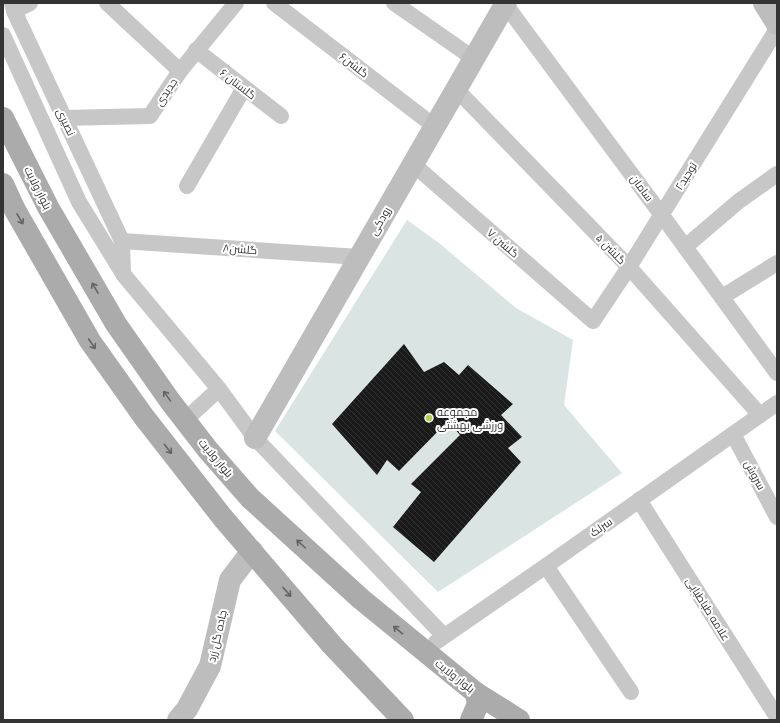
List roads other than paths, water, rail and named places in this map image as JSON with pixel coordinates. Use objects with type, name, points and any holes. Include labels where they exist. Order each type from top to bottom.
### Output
[{"type":"main road","name":"بلوار ولایت","points":[[3,118],[48,208],[116,324],[170,401],[208,450],[250,498],[361,599],[476,693],[519,720]]},
{"type":"main road","points":[[3,184],[15,210],[90,340],[144,417],[180,465],[332,645],[403,720]]},
{"type":"main road","points":[[471,720],[478,704],[476,693]]},
{"type":"street","points":[[13,7],[30,3]]},
{"type":"street","points":[[107,3],[180,71]]},
{"type":"street","name":"جدیدی","points":[[64,118],[150,116],[180,71],[236,3]]},
{"type":"street","name":"گلشن۶","points":[[274,3],[434,126]]},
{"type":"street","points":[[394,3],[473,58]]},
{"type":"street","name":"رودکی","points":[[255,438],[505,3]]},
{"type":"street","name":"سامان","points":[[505,3],[777,374]]},
{"type":"street","points":[[764,3],[777,24]]},
{"type":"street","name":"نصیری","points":[[13,7],[122,241]]},
{"type":"street","name":"توحید۲","points":[[593,321],[629,267],[777,29]]},
{"type":"street","points":[[3,35],[79,202],[123,274],[219,389],[255,438],[444,636]]},
{"type":"street","name":"گلستان ۶","points":[[196,50],[281,116]]},
{"type":"street","points":[[187,186],[244,88]]},
{"type":"street","name":"گلشن ۵","points":[[456,89],[629,267],[760,414]]},
{"type":"street","name":"گلشن ۷","points":[[413,164],[593,321]]},
{"type":"street","points":[[685,247],[739,201],[777,174]]},
{"type":"street","points":[[122,241],[123,274]]},
{"type":"street","name":"گلشن۸","points":[[122,241],[359,257]]},
{"type":"street","points":[[722,297],[777,263]]},
{"type":"street","points":[[185,420],[219,389]]},
{"type":"street","name":"سرلک","points":[[424,651],[777,403]]},
{"type":"street","name":"سروش","points":[[733,434],[777,517]]},
{"type":"street","name":"علامه طباطبایی","points":[[639,500],[777,717]]},
{"type":"street","name":"جاده گل زرد","points":[[178,720],[187,709],[210,666],[230,580],[252,551]]},
{"type":"street","points":[[546,566],[631,692]]},
{"type":"place","name":"مجموعه ورزشی بهشتی","points":[[429,418]]}]
